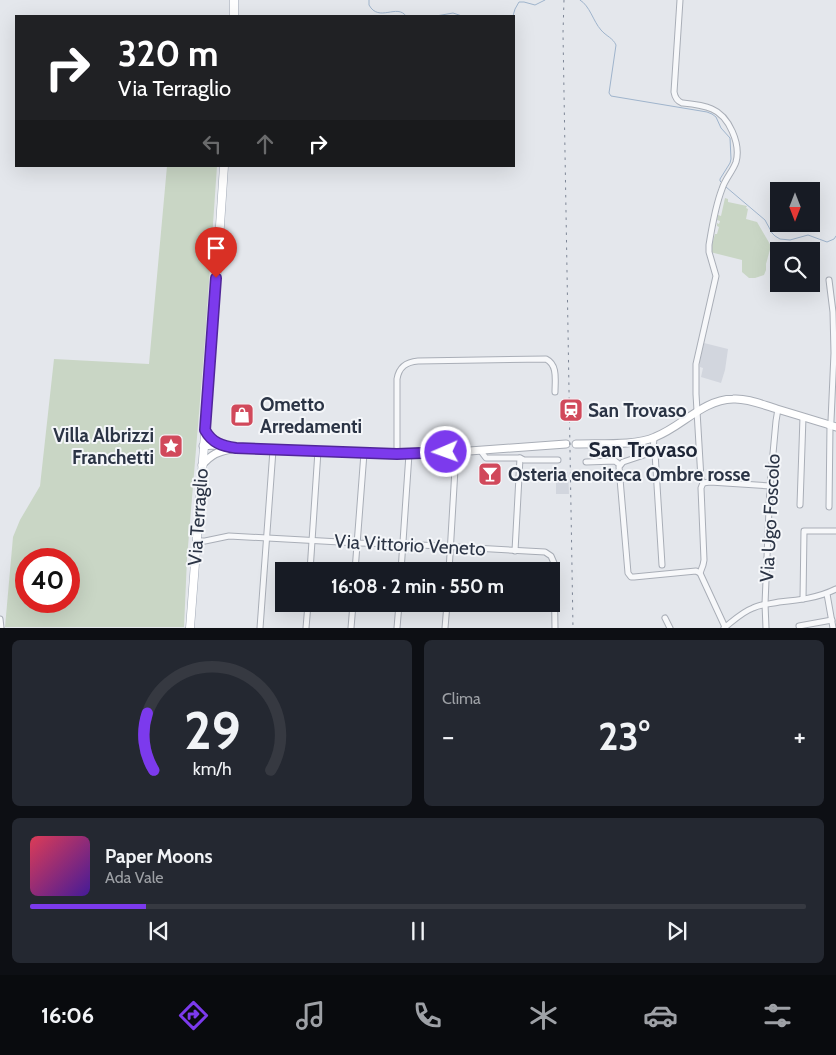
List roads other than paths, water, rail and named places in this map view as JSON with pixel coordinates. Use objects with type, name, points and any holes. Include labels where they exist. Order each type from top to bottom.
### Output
[{"type":"main road","points":[[234,0],[234,15]]},
{"type":"main road","name":"Via Terraglio","points":[[190,628],[224,167]]},
{"type":"street","points":[[680,0],[674,96],[682,103],[710,108],[723,117],[731,129],[736,142],[737,155],[734,165],[723,184],[717,203],[708,248],[716,276],[696,364],[696,394],[701,479],[703,483],[701,488],[704,560],[700,572],[725,627],[754,607],[827,594],[836,589]]},
{"type":"street","points":[[829,280],[834,353],[829,507]]},
{"type":"street","points":[[397,454],[397,379],[398,372],[407,363],[418,361],[546,359],[555,368],[556,392]]},
{"type":"street","points":[[576,444],[633,442],[654,438],[716,401],[736,398],[749,400],[833,426]]},
{"type":"street","name":"Via Ugo Foscolo","points":[[766,628],[765,604],[770,486],[778,409]]},
{"type":"street","points":[[800,506],[804,417]]},
{"type":"street","points":[[205,430],[220,449]]},
{"type":"street","points":[[654,438],[653,450],[655,453],[662,565]]},
{"type":"street","points":[[203,446],[214,451],[236,448],[409,454],[566,444]]},
{"type":"street","points":[[202,465],[220,449]]},
{"type":"street","points":[[260,628],[273,450]]},
{"type":"street","points":[[480,450],[486,458],[558,460]]},
{"type":"street","points":[[653,450],[650,453],[623,462],[618,470],[628,573],[631,577],[634,577],[700,572]]},
{"type":"street","points":[[311,562],[318,451]]},
{"type":"street","points":[[449,562],[456,452]]},
{"type":"street","points":[[357,562],[364,453]]},
{"type":"street","points":[[402,562],[409,454]]},
{"type":"street","points":[[515,551],[520,458]]},
{"type":"street","points":[[586,462],[615,462],[620,465]]},
{"type":"street","points":[[703,483],[770,486]]},
{"type":"street","points":[[803,599],[804,532],[836,531]]},
{"type":"street","name":"Via Vittorio Veneto","points":[[196,540],[205,541],[226,536],[545,552],[551,556],[554,563],[556,628]]},
{"type":"street","points":[[827,594],[833,617],[833,628]]},
{"type":"street","points":[[306,628],[307,612]]},
{"type":"street","points":[[351,628],[352,612]]},
{"type":"street","points":[[397,628],[398,612]]},
{"type":"street","points":[[445,628],[446,612]]},
{"type":"street","points":[[799,626],[833,617]]},
{"type":"street","points":[[665,618],[670,628]]},
{"type":"street","points":[[0,619],[1,628]]},
{"type":"waterway","points":[[369,0],[369,5],[373,10],[383,13],[398,11],[405,15]]},
{"type":"waterway","points":[[513,15],[519,2],[535,5],[545,0]]},
{"type":"waterway","points":[[580,0],[601,30],[616,45],[609,93],[611,96],[707,112],[716,117],[721,128],[730,138],[731,159],[720,179],[723,184]]},
{"type":"waterway","points":[[442,15],[453,13],[459,15]]},
{"type":"waterway","points":[[726,187],[765,220],[772,233],[780,239],[790,240],[808,235],[827,242],[836,236]]},
{"type":"railway","points":[[564,0],[573,628]]},
{"type":"place","name":"San Trovaso","points":[[571,410]]},
{"type":"place","name":"Ometto Arredamenti","points":[[242,415]]},
{"type":"place","name":"Villa Albrizzi Franchetti","points":[[171,446]]},
{"type":"place","name":"Osteria enoiteca Ombre rosse","points":[[490,474]]},
{"type":"district","name":"San Trovaso","points":[[643,449]]}]
